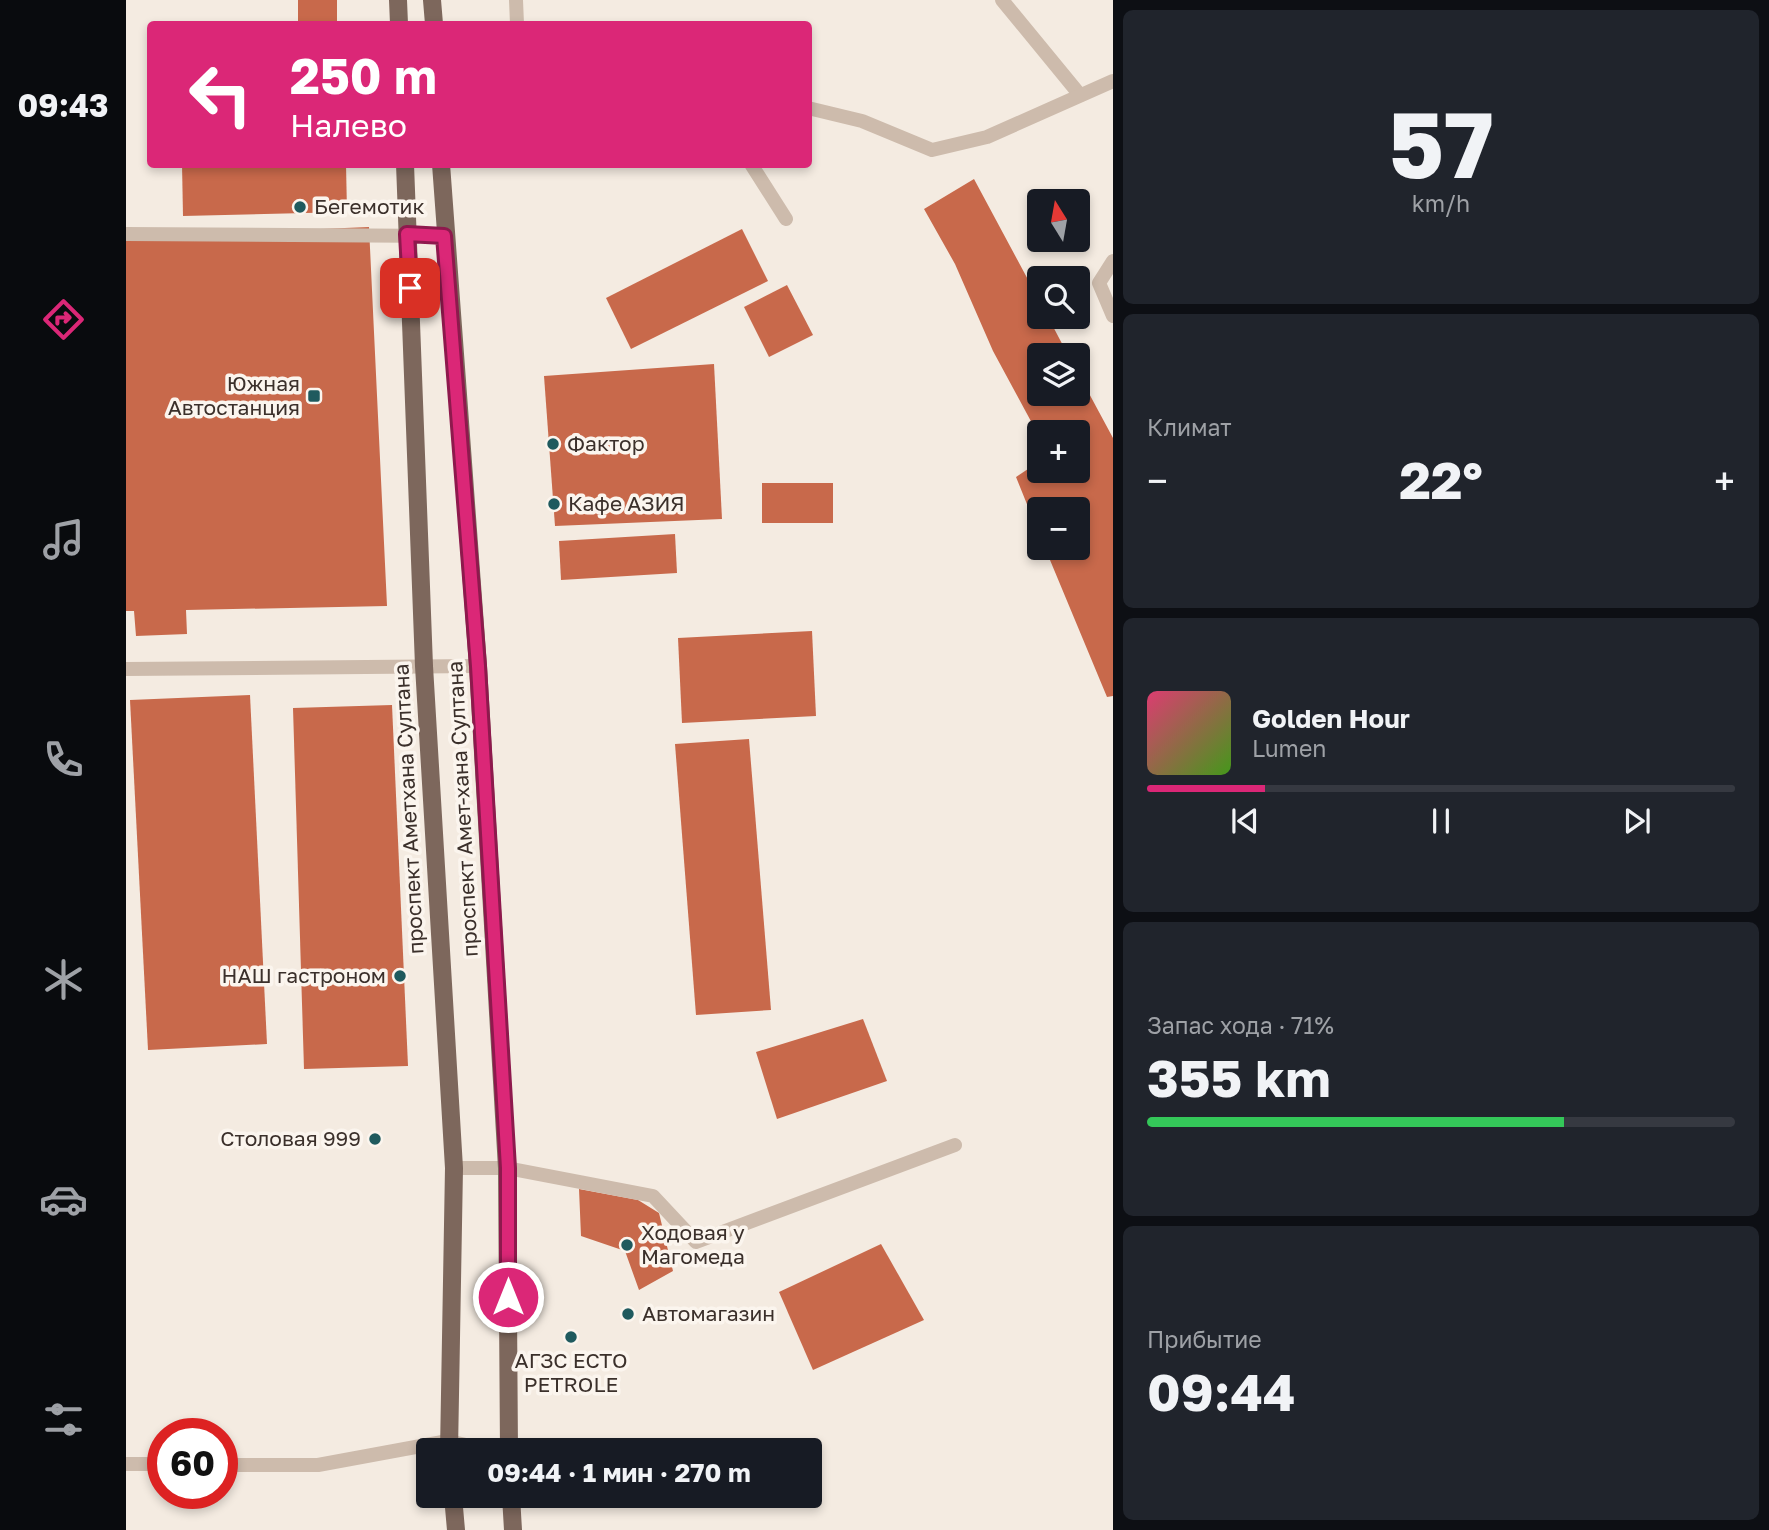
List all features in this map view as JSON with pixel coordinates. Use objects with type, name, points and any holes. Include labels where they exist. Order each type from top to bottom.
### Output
[{"type":"main road","points":[[398,0],[399,21]]},
{"type":"main road","points":[[432,0],[434,21]]},
{"type":"main road","name":"проспект Аметхана Султана","points":[[405,168],[424,666],[454,1168],[449,1438]]},
{"type":"main road","name":"проспект Амет-хана Султана","points":[[441,168],[444,236],[478,666],[508,1168],[509,1438]]},
{"type":"main road","points":[[454,1508],[456,1530]]},
{"type":"main road","points":[[512,1508],[513,1530]]},
{"type":"lane","points":[[516,0],[517,21]]},
{"type":"lane","points":[[1002,0],[1080,95]]},
{"type":"lane","points":[[812,109],[862,121],[932,150],[987,137],[1113,81]]},
{"type":"lane","points":[[754,168],[786,219]]},
{"type":"lane","points":[[126,234],[444,236]]},
{"type":"lane","points":[[1113,261],[1099,283],[1113,316]]},
{"type":"lane","points":[[126,669],[478,666]]},
{"type":"lane","points":[[454,1168],[508,1168],[653,1196],[696,1242],[955,1145]]},
{"type":"lane","points":[[238,1465],[317,1465],[416,1451]]},
{"type":"lane","points":[[126,1464],[147,1464]]},
{"type":"building","points":[[298,0],[337,0],[337,21],[298,21]]},
{"type":"building","points":[[182,168],[346,168],[347,212],[183,216]]},
{"type":"building","points":[[974,179],[1027,278],[1027,329],[1054,329],[1062,343],[1027,343],[1027,406],[1090,406],[1090,395],[1113,438],[1113,696],[1107,697],[1050,560],[1090,560],[1090,497],[1027,497],[1027,504],[1016,477],[1027,470],[1027,483],[1090,483],[1090,420],[1030,420],[993,351],[955,264],[924,209]]},
{"type":"building","points":[[369,227],[387,606],[186,610],[187,634],[136,636],[134,611],[126,611],[126,237]]},
{"type":"building","points":[[742,229],[768,281],[631,349],[606,298]]},
{"type":"building","points":[[787,285],[813,335],[769,357],[744,307]]},
{"type":"building","points":[[714,364],[722,519],[555,526],[544,376]]},
{"type":"building","points":[[762,483],[833,483],[833,523],[762,523]]},
{"type":"building","points":[[675,534],[677,573],[561,580],[559,541]]},
{"type":"building","points":[[812,631],[816,716],[682,723],[678,638]]},
{"type":"building","points":[[250,695],[267,1044],[148,1050],[130,700]]},
{"type":"building","points":[[392,705],[408,1066],[304,1069],[293,708]]},
{"type":"building","points":[[749,739],[771,1010],[696,1015],[675,744]]},
{"type":"building","points":[[863,1019],[887,1081],[777,1119],[756,1052]]},
{"type":"building","points":[[579,1189],[638,1200],[659,1213],[673,1271],[639,1290],[625,1251],[581,1236]]},
{"type":"building","points":[[881,1244],[924,1320],[813,1370],[779,1292]]},
{"type":"place","name":"Бегемотик","points":[[300,207]]},
{"type":"place","name":"Южная Автостанция","points":[[314,396]]},
{"type":"place","name":"Фактор","points":[[553,444]]},
{"type":"place","name":"Кафе АЗИЯ","points":[[554,504]]},
{"type":"place","name":"НАШ гастроном","points":[[400,976]]},
{"type":"place","name":"Столовая 999","points":[[375,1139]]},
{"type":"place","name":"Ходовая у Магомеда","points":[[627,1245]]},
{"type":"place","name":"Автомагазин","points":[[628,1314]]},
{"type":"place","name":"АГЗС ECTO PETROLE","points":[[571,1337]]},
{"type":"route","points":[[410,288],[407,234],[444,236],[478,666],[508,1168],[508,1297]]}]
